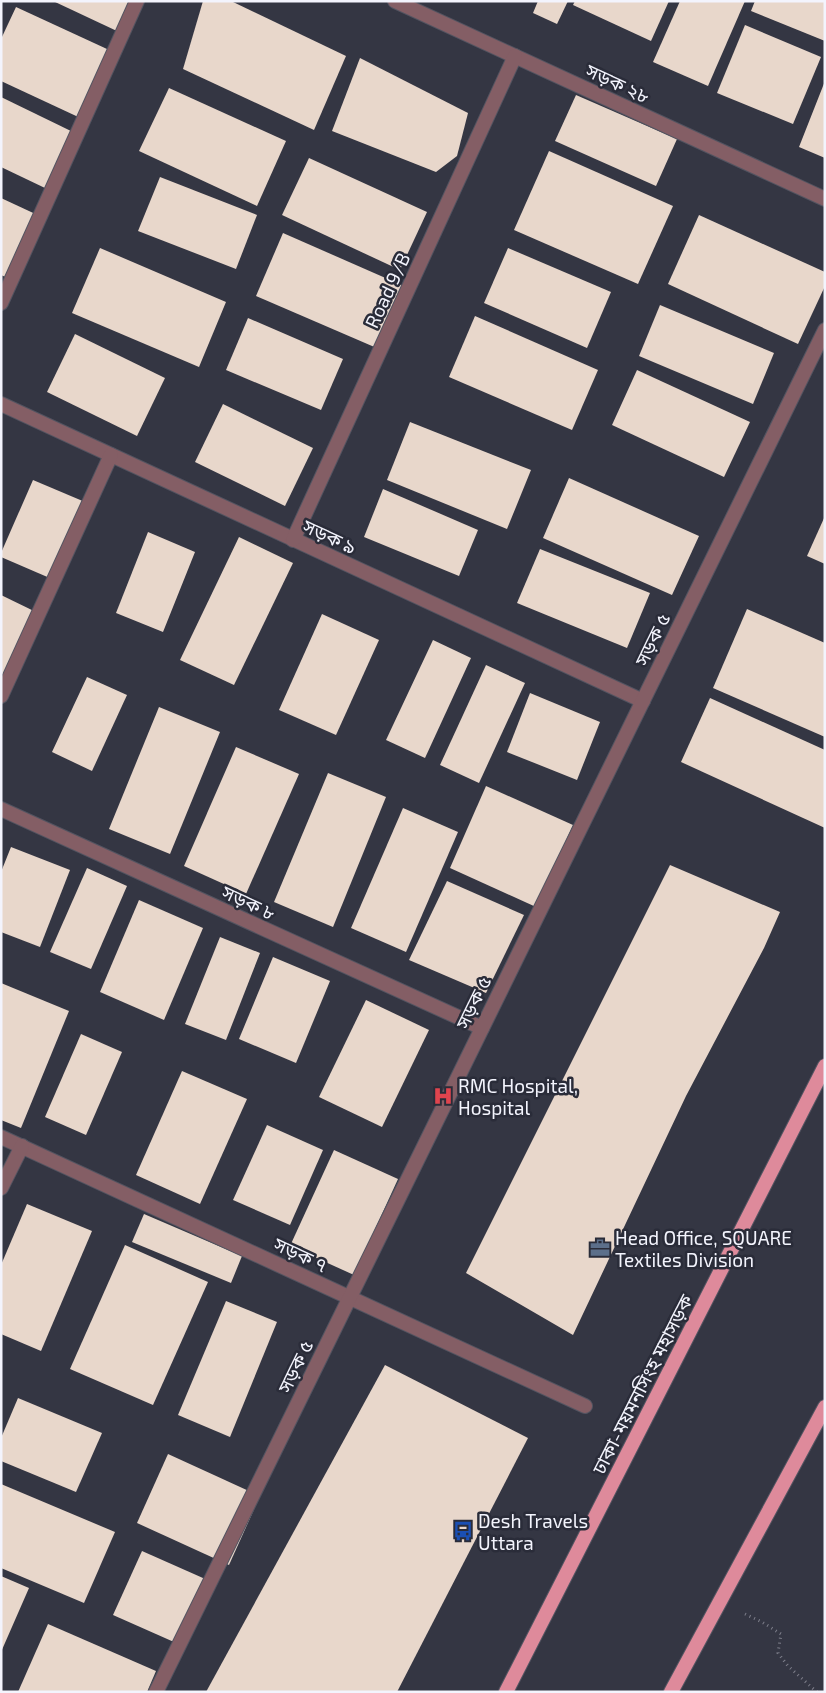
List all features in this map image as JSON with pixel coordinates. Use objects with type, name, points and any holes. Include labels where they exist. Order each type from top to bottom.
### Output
[{"type":"highway","name":"ঢাকা-ময়মনসিংহ মহাসড়ক","points":[[506,1692],[825,1066]]},
{"type":"highway","points":[[671,1692],[825,1407]]},
{"type":"street","points":[[1,303],[137,1]]},
{"type":"street","name":"সড়ক ২৮","points":[[395,1],[825,199]]},
{"type":"street","name":"Road 9/B","points":[[293,540],[514,56]]},
{"type":"street","name":"সড়ক ৫","points":[[156,1692],[825,330]]},
{"type":"street","name":"সড়ক ৯","points":[[1,404],[643,701]]},
{"type":"street","points":[[1,696],[111,455]]},
{"type":"street","name":"সড়ক ৮","points":[[1,809],[482,1028]]},
{"type":"street","name":"সড়ক ৭","points":[[1,1137],[584,1406]]},
{"type":"street","points":[[1,1188],[22,1146]]},
{"type":"path","points":[[742,1613],[762,1622],[781,1634],[778,1653],[788,1666],[817,1692]]},
{"type":"building","points":[[53,1],[132,1],[119,32]]},
{"type":"building","points":[[203,1],[231,1],[346,56],[314,130],[183,69]]},
{"type":"building","points":[[538,1],[568,1],[557,24],[533,13]]},
{"type":"building","points":[[575,1],[669,1],[651,41],[573,5]]},
{"type":"building","points":[[680,1],[745,1],[708,86],[653,62]]},
{"type":"building","points":[[755,1],[825,1],[825,41],[751,11]]},
{"type":"building","points":[[16,7],[120,55],[89,122],[1,81],[1,39]]},
{"type":"building","points":[[745,25],[821,57],[793,124],[717,93]]},
{"type":"building","points":[[360,58],[468,113],[457,156],[436,172],[332,131]]},
{"type":"building","points":[[825,81],[825,158],[799,147]]},
{"type":"building","points":[[169,88],[286,141],[257,206],[139,151]]},
{"type":"building","points":[[576,95],[677,139],[656,186],[555,141]]},
{"type":"building","points":[[1,97],[73,132],[45,188],[1,167]]},
{"type":"building","points":[[549,151],[673,206],[638,284],[514,230]]},
{"type":"building","points":[[309,158],[427,212],[400,270],[282,215]]},
{"type":"building","points":[[160,177],[257,215],[236,269],[138,231]]},
{"type":"building","points":[[1,198],[44,218],[14,281],[1,275]]},
{"type":"building","points":[[699,215],[825,272],[825,286],[798,344],[668,284]]},
{"type":"building","points":[[283,233],[406,287],[379,349],[256,296]]},
{"type":"building","points":[[100,248],[226,302],[199,367],[72,313]]},
{"type":"building","points":[[508,248],[611,292],[587,348],[484,303]]},
{"type":"building","points":[[660,305],[774,353],[753,404],[639,356]]},
{"type":"building","points":[[475,316],[598,370],[572,430],[449,377]]},
{"type":"building","points":[[248,318],[343,359],[321,410],[226,370]]},
{"type":"building","points":[[75,334],[165,378],[137,436],[47,392]]},
{"type":"building","points":[[637,370],[750,422],[724,477],[612,425]]},
{"type":"building","points":[[223,404],[313,448],[285,506],[195,462]]},
{"type":"building","points":[[410,422],[531,470],[507,529],[387,480]]},
{"type":"building","points":[[569,478],[699,536],[672,595],[543,538]]},
{"type":"building","points":[[33,480],[85,502],[52,579],[1,557],[1,553]]},
{"type":"building","points":[[383,489],[478,530],[459,576],[364,537]]},
{"type":"building","points":[[825,516],[825,564],[807,556]]},
{"type":"building","points":[[148,532],[195,552],[163,632],[116,613]]},
{"type":"building","points":[[239,537],[293,563],[234,685],[180,660]]},
{"type":"building","points":[[540,549],[650,593],[627,648],[517,603]]},
{"type":"building","points":[[1,595],[38,613],[1,690]]},
{"type":"building","points":[[747,609],[825,643],[825,737],[713,688]]},
{"type":"building","points":[[322,614],[379,640],[336,735],[279,710]]},
{"type":"building","points":[[433,640],[471,658],[425,758],[386,740]]},
{"type":"building","points":[[486,665],[525,683],[479,783],[440,765]]},
{"type":"building","points":[[87,677],[127,695],[92,771],[52,752]]},
{"type":"building","points":[[530,693],[600,722],[577,780],[507,752]]},
{"type":"building","points":[[710,698],[825,750],[825,828],[681,762]]},
{"type":"building","points":[[159,707],[220,732],[170,854],[109,829]]},
{"type":"building","points":[[236,747],[299,774],[246,894],[184,866]]},
{"type":"building","points":[[328,773],[386,797],[333,927],[274,902]]},
{"type":"building","points":[[486,786],[573,825],[536,907],[450,868]]},
{"type":"building","points":[[403,808],[458,832],[406,952],[351,928]]},
{"type":"building","points":[[11,847],[70,870],[40,947],[1,932],[1,872]]},
{"type":"building","points":[[670,865],[780,912],[764,948],[686,1096],[573,1335],[466,1273]]},
{"type":"building","points":[[87,868],[127,886],[91,969],[50,952]]},
{"type":"building","points":[[447,881],[524,915],[486,993],[409,960]]},
{"type":"building","points":[[139,900],[203,928],[164,1020],[100,992]]},
{"type":"building","points":[[220,937],[260,953],[226,1040],[185,1024]]},
{"type":"building","points":[[273,957],[330,981],[296,1063],[239,1039]]},
{"type":"building","points":[[1,983],[69,1011],[21,1128],[1,1120]]},
{"type":"building","points":[[366,1000],[429,1030],[382,1127],[319,1097]]},
{"type":"building","points":[[81,1034],[122,1052],[86,1135],[45,1117]]},
{"type":"building","points":[[182,1071],[247,1099],[200,1204],[136,1175]]},
{"type":"building","points":[[267,1125],[323,1150],[290,1225],[233,1200]]},
{"type":"building","points":[[334,1150],[398,1179],[354,1275],[290,1246]]},
{"type":"building","points":[[27,1204],[92,1231],[41,1351],[1,1334],[1,1265]]},
{"type":"building","points":[[144,1214],[242,1256],[231,1283],[132,1242]]},
{"type":"building","points":[[125,1245],[208,1282],[153,1405],[70,1369]]},
{"type":"building","points":[[226,1301],[277,1322],[230,1437],[178,1415]]},
{"type":"building","points":[[385,1365],[528,1438],[397,1692],[206,1692]]},
{"type":"building","points":[[18,1398],[102,1433],[76,1492],[1,1461],[1,1438]]},
{"type":"building","points":[[168,1454],[260,1496],[229,1565],[137,1523]]},
{"type":"building","points":[[1,1484],[115,1532],[84,1603],[1,1568]]},
{"type":"building","points":[[142,1551],[212,1582],[183,1646],[113,1615]]},
{"type":"building","points":[[1,1576],[29,1588],[1,1652]]},
{"type":"building","points":[[48,1624],[156,1671],[147,1692],[18,1692]]},
{"type":"place","name":"RMC Hospital, Hospital","points":[[443,1096]]},
{"type":"place","name":"Head Office, SQUARE Textiles Division","points":[[600,1248]]},
{"type":"place","name":"Desh Travels Uttara","points":[[463,1531]]}]
